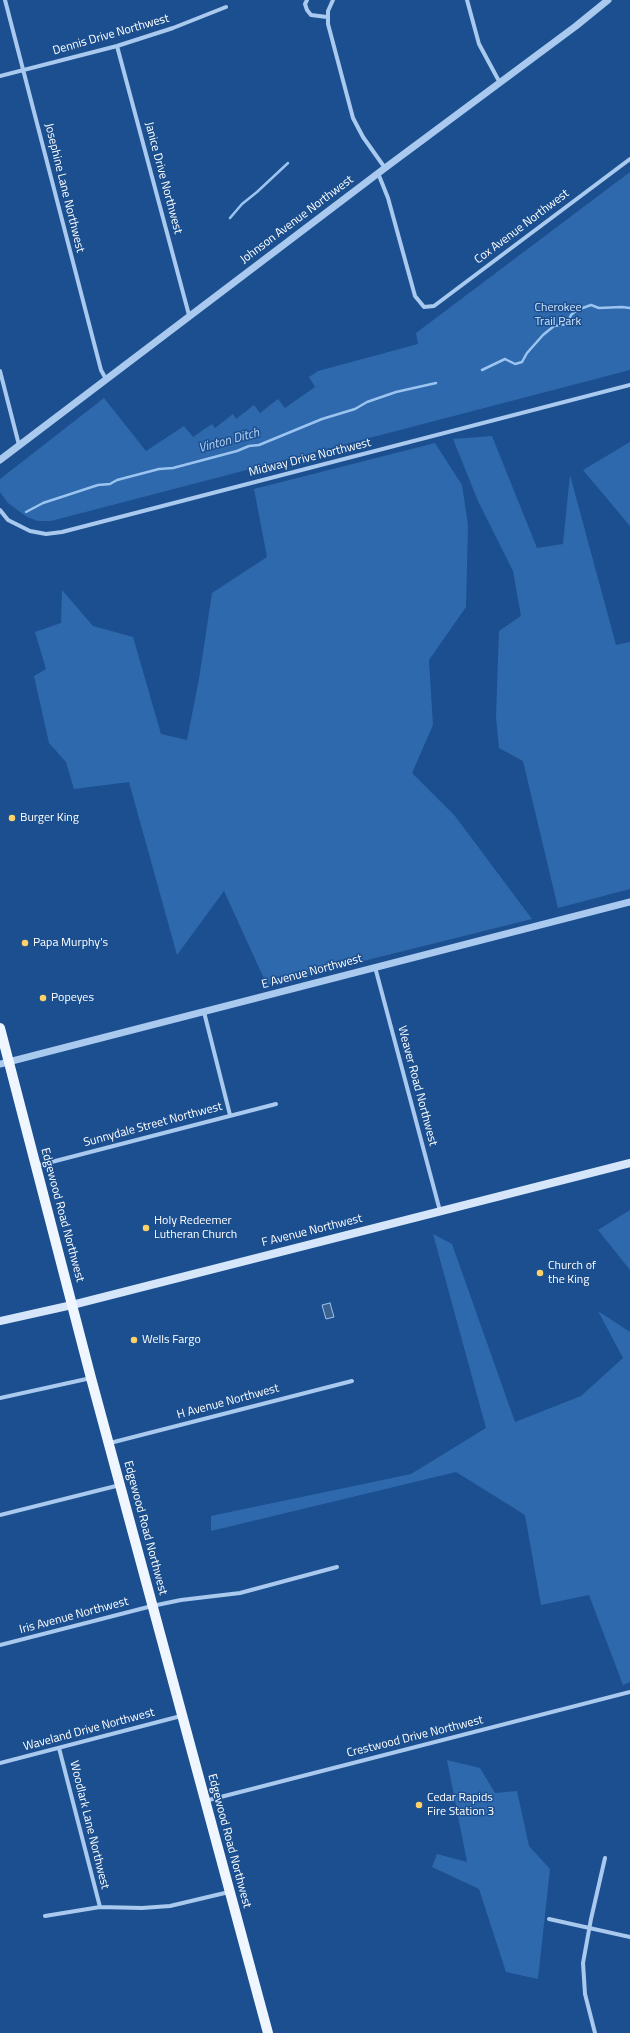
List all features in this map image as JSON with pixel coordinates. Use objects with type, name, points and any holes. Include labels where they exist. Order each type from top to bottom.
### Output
[{"type":"main road","name":"Edgewood Road Northwest","points":[[0,1028],[4,1063],[36,1166],[152,1606],[268,2033]]},
{"type":"main road","name":"F Avenue Northwest","points":[[0,1322],[630,1163]]},
{"type":"street","name":"Josephine Lane Northwest","points":[[5,0],[101,370],[106,379]]},
{"type":"street","points":[[307,0],[305,4],[311,15],[327,17]]},
{"type":"street","points":[[333,0],[327,17],[353,118],[363,138],[385,168]]},
{"type":"street","points":[[467,0],[479,44],[500,83]]},
{"type":"street","name":"Johnson Avenue Northwest","points":[[0,460],[189,315],[500,83],[608,0]]},
{"type":"street","name":"Dennis Drive Northwest","points":[[0,76],[117,46],[173,28],[226,7]]},
{"type":"street","name":"Janice Drive Northwest","points":[[117,46],[189,315]]},
{"type":"street","name":"Cox Avenue Northwest","points":[[378,173],[388,198],[415,296],[424,307],[434,306],[630,159]]},
{"type":"street","points":[[0,371],[19,445]]},
{"type":"street","name":"Midway Drive Northwest","points":[[0,510],[8,520],[30,531],[46,534],[62,532],[630,385]]},
{"type":"street","name":"E Avenue Northwest","points":[[4,1063],[630,902]]},
{"type":"street","name":"Weaver Road Northwest","points":[[375,967],[440,1211]]},
{"type":"street","points":[[204,1012],[230,1115]]},
{"type":"street","name":"Sunnydale Street Northwest","points":[[36,1166],[276,1104]]},
{"type":"street","points":[[0,1398],[91,1378]]},
{"type":"street","name":"H Avenue Northwest","points":[[109,1444],[352,1381]]},
{"type":"street","points":[[0,1515],[120,1485]]},
{"type":"street","name":"Iris Avenue Northwest","points":[[0,1646],[152,1606],[181,1600],[240,1593],[337,1567]]},
{"type":"street","name":"Crestwood Drive Northwest","points":[[205,1801],[630,1692]]},
{"type":"street","name":"Waveland Drive Northwest","points":[[0,1763],[182,1716]]},
{"type":"street","name":"Woodlark Lane Northwest","points":[[59,1748],[100,1907]]},
{"type":"street","points":[[595,2033],[585,1994],[583,1964],[589,1928],[606,1858]]},
{"type":"street","points":[[45,1916],[100,1907],[142,1908],[170,1906],[229,1892]]},
{"type":"street","points":[[549,1919],[630,1937]]},
{"type":"green space","name":"Cherokee Trail Park","points":[[630,172],[630,370],[51,521],[38,521],[27,517],[8,503],[0,492],[0,479],[104,398],[146,451],[184,426],[193,437],[212,424],[215,428],[233,414],[236,419],[254,405],[260,413],[278,399],[285,408],[315,387],[309,377],[318,371],[418,344],[416,333]]},
{"type":"green space","points":[[492,436],[537,548],[563,544],[570,475],[616,645],[630,642],[630,889],[558,908],[523,761],[499,748],[496,717],[499,631],[521,616],[513,571],[478,501],[453,439]]},
{"type":"green space","points":[[630,442],[630,526],[583,470]]},
{"type":"green space","points":[[435,443],[462,485],[468,525],[466,607],[429,660],[433,725],[412,773],[455,816],[532,919],[267,985],[224,891],[177,955],[129,782],[74,789],[66,762],[49,743],[34,676],[46,669],[35,632],[61,623],[62,590],[93,626],[133,637],[161,734],[187,740],[199,679],[212,593],[267,557],[254,489]]},
{"type":"green space","points":[[630,1210],[630,1270],[598,1230]]},
{"type":"green space","points":[[433,1234],[452,1244],[515,1422],[581,1396],[623,1358],[598,1311],[630,1332],[630,1682],[623,1685],[589,1595],[541,1605],[525,1515],[456,1472],[211,1531],[211,1516],[411,1474],[486,1428]]},
{"type":"green space","points":[[447,1760],[480,1768],[495,1793],[517,1791],[529,1846],[550,1869],[538,1979],[506,1972],[479,1889],[432,1867],[437,1854],[467,1862]]},
{"type":"shaded area","points":[[330,1303],[334,1317],[326,1319],[322,1305]]},
{"type":"waterway","points":[[230,218],[242,204],[288,163]]},
{"type":"waterway","name":"Vinton Ditch","points":[[482,370],[505,359],[515,364],[522,362],[527,353],[543,335],[554,326],[567,324],[571,315],[577,310],[591,305],[599,308],[630,308]]},
{"type":"waterway","name":"Vinton Ditch","points":[[26,512],[43,503],[98,485],[110,484],[117,480],[159,469],[173,468],[237,451],[249,446],[259,445],[322,419],[355,409],[367,402],[396,392],[436,383]]},
{"type":"place","name":"Burger King","points":[[12,818]]},
{"type":"place","name":"Papa Murphy's","points":[[25,943]]},
{"type":"place","name":"Popeyes","points":[[43,998]]},
{"type":"place","name":"Holy Redeemer Lutheran Church","points":[[146,1228]]},
{"type":"place","name":"Church of the King","points":[[540,1273]]},
{"type":"place","name":"Wells Fargo","points":[[134,1340]]},
{"type":"place","name":"Cedar Rapids Fire Station 3","points":[[419,1805]]}]
